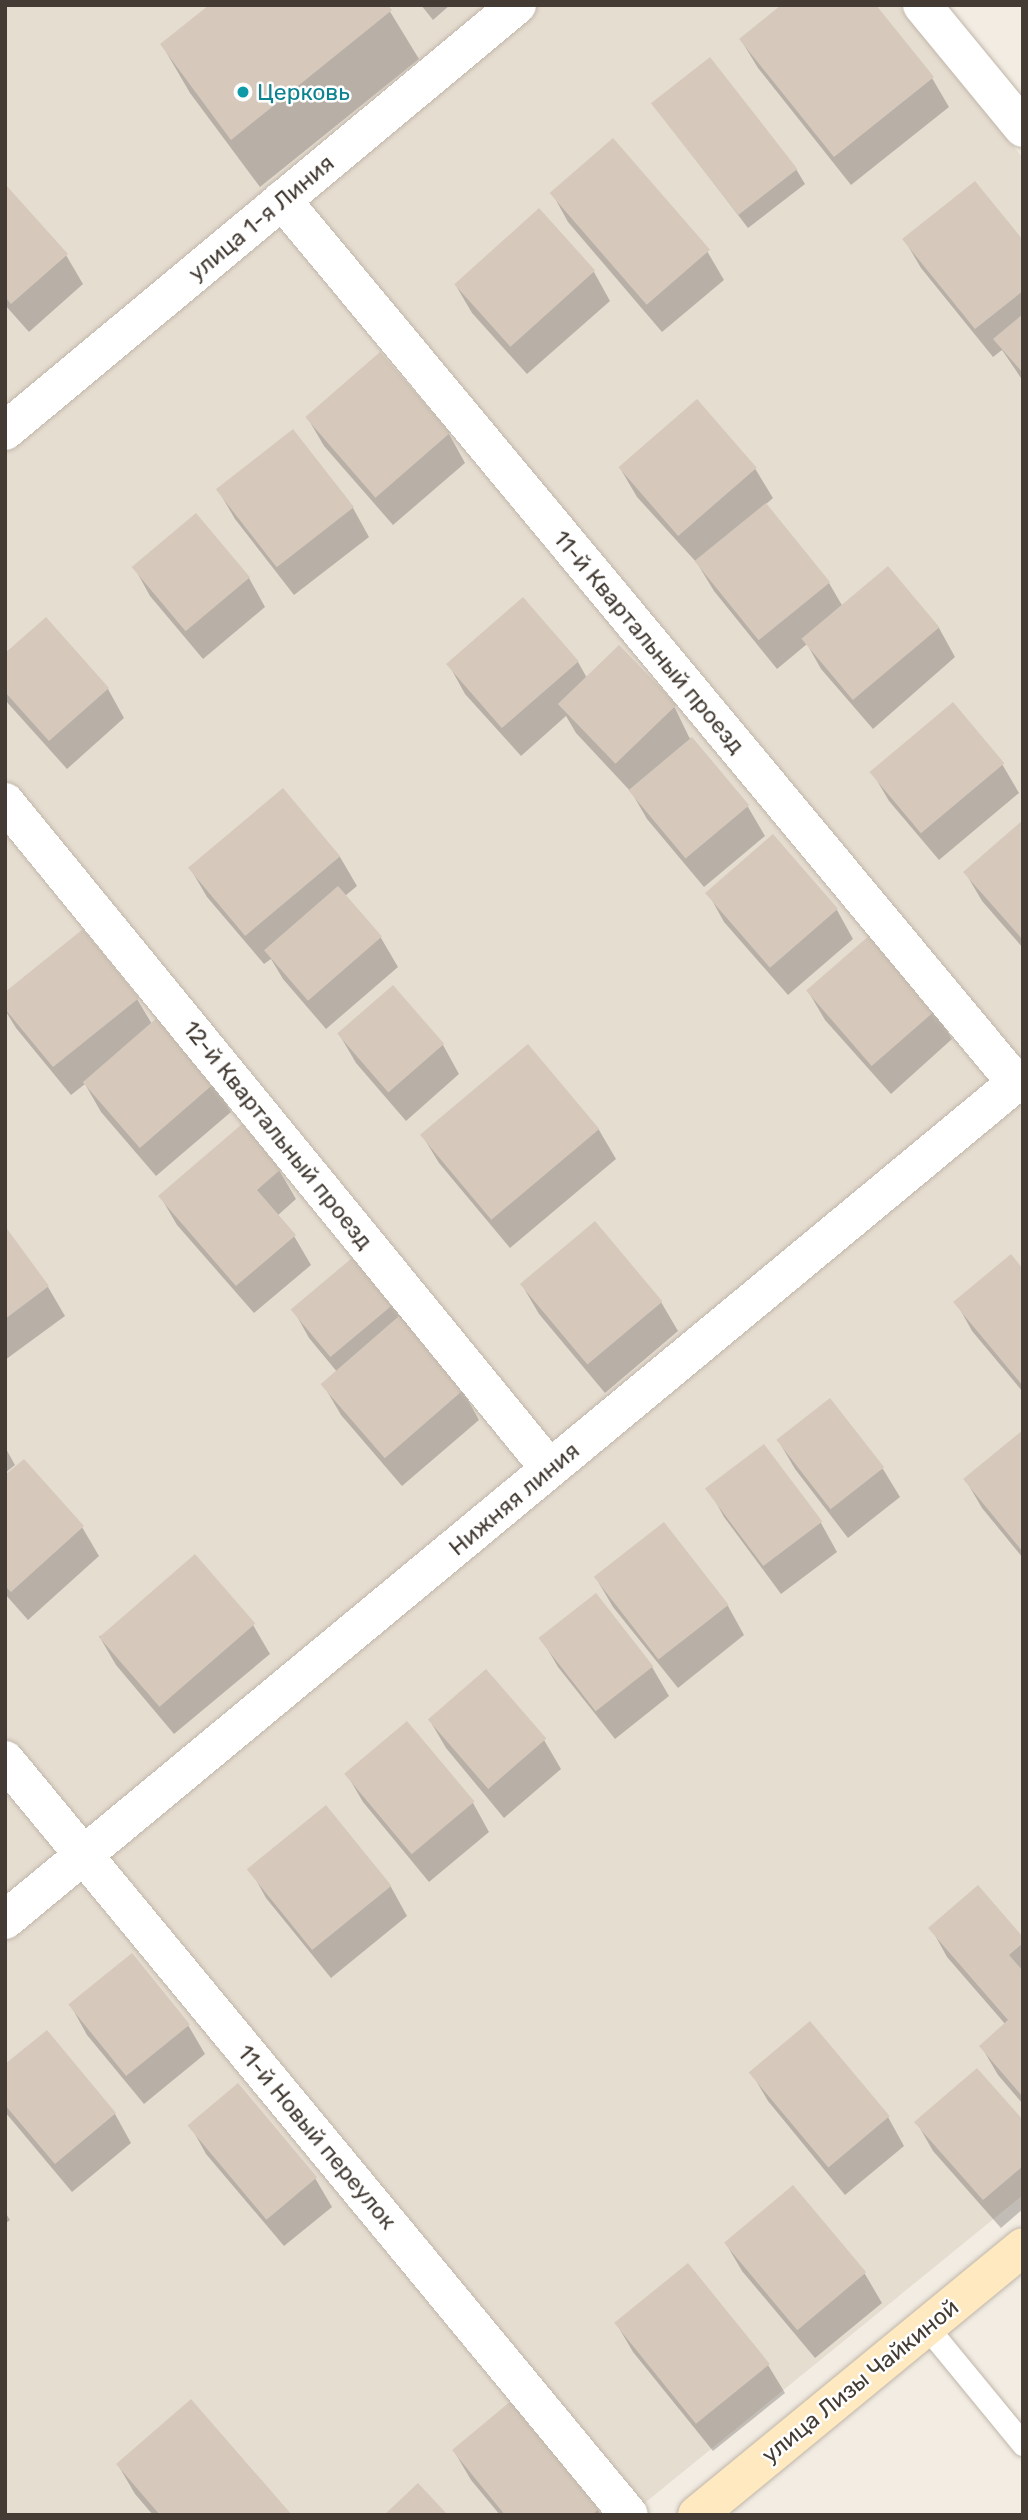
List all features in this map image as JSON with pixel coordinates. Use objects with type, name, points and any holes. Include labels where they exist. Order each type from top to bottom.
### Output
[{"type":"main road","name":"улица Лизы Чайкиной","points":[[697,2515],[1023,2247]]},
{"type":"street","name":"улица 1-я Линия","points":[[5,431],[517,5]]},
{"type":"street","points":[[922,5],[1023,128]]},
{"type":"street","name":"11-й Квартальный проезд","points":[[282,200],[1020,1080]]},
{"type":"street","name":"12-й Квартальный проезд","points":[[5,802],[550,1469]]},
{"type":"street","name":"Нижняя линия","points":[[5,1920],[1020,1080]]},
{"type":"street","name":"11-й Новый переулок","points":[[5,1760],[629,2515]]},
{"type":"lane","points":[[926,2326],[1023,2444]]},
{"type":"shaded area","points":[[5,5],[898,5],[1023,158],[1023,2195],[630,2515],[5,2515]]},
{"type":"building","name":"Церковь","points":[[209,5],[388,5],[392,10],[231,140],[160,44]]},
{"type":"building","points":[[781,5],[876,5],[934,77],[834,157],[739,39]]},
{"type":"building","points":[[710,57],[797,169],[738,215],[651,103]]},
{"type":"building","points":[[613,138],[710,250],[647,305],[550,193]]},
{"type":"building","points":[[975,181],[1023,240],[1023,291],[975,329],[902,239]]},
{"type":"building","points":[[5,184],[68,254],[11,304],[5,297]]},
{"type":"building","points":[[539,208],[595,270],[510,347],[454,284]]},
{"type":"building","points":[[1023,314],[1023,373],[993,339]]},
{"type":"building","points":[[380,352],[450,433],[375,498],[305,417]]},
{"type":"building","points":[[697,399],[757,468],[678,536],[619,467]]},
{"type":"building","points":[[293,429],[354,507],[277,567],[216,489]]},
{"type":"building","points":[[766,503],[830,582],[759,640],[695,561]]},
{"type":"building","points":[[196,513],[250,577],[186,631],[132,567]]},
{"type":"building","points":[[888,566],[939,627],[853,700],[801,639]]},
{"type":"building","points":[[523,597],[579,661],[502,728],[446,664]]},
{"type":"building","points":[[46,617],[109,688],[49,741],[5,692],[5,653]]},
{"type":"building","points":[[619,645],[677,705],[616,764],[558,704]]},
{"type":"building","points":[[953,702],[1004,763],[921,833],[870,772]]},
{"type":"building","points":[[692,737],[749,805],[686,859],[628,790]]},
{"type":"building","points":[[283,788],[340,856],[245,936],[188,868]]},
{"type":"building","points":[[1023,820],[1023,940],[963,872]]},
{"type":"building","points":[[773,834],[838,909],[770,968],[705,893]]},
{"type":"building","points":[[338,886],[382,937],[308,1001],[264,950]]},
{"type":"building","points":[[83,929],[139,998],[53,1067],[5,1009],[5,992]]},
{"type":"building","points":[[871,934],[937,1009],[872,1066],[806,990]]},
{"type":"building","points":[[393,985],[444,1044],[388,1092],[337,1034]]},
{"type":"building","points":[[159,1016],[216,1082],[140,1148],[83,1082]]},
{"type":"building","points":[[528,1044],[599,1129],[491,1220],[420,1135]]},
{"type":"building","points":[[242,1124],[281,1169],[257,1190],[296,1235],[236,1286],[158,1196]]},
{"type":"building","points":[[595,1221],[662,1301],[587,1364],[520,1284]]},
{"type":"building","points":[[5,1226],[49,1286],[5,1319]]},
{"type":"building","points":[[358,1253],[398,1300],[330,1357],[291,1310]]},
{"type":"building","points":[[1011,1254],[1023,1269],[1023,1386],[953,1302]]},
{"type":"building","points":[[399,1316],[463,1390],[385,1458],[321,1384]]},
{"type":"building","points":[[830,1398],[884,1467],[831,1509],[776,1440]]},
{"type":"building","points":[[1023,1430],[1023,1552],[963,1479]]},
{"type":"building","points":[[764,1444],[822,1521],[763,1566],[705,1489]]},
{"type":"building","points":[[24,1459],[84,1526],[11,1592],[5,1586],[5,1475]]},
{"type":"building","points":[[664,1522],[729,1605],[659,1660],[594,1577]]},
{"type":"building","points":[[195,1554],[255,1623],[160,1707],[99,1637]]},
{"type":"building","points":[[596,1593],[653,1666],[596,1711],[538,1638]]},
{"type":"building","points":[[486,1669],[546,1738],[488,1789],[428,1720]]},
{"type":"building","points":[[407,1721],[474,1801],[412,1854],[344,1774]]},
{"type":"building","points":[[326,1805],[391,1886],[312,1950],[247,1869]]},
{"type":"building","points":[[978,1885],[1023,1937],[1023,1943],[1009,1955],[1023,1971],[1023,2097],[979,2046],[1008,2020],[928,1928]]},
{"type":"building","points":[[132,1953],[190,2024],[126,2076],[68,2005]]},
{"type":"building","points":[[810,2021],[890,2116],[828,2167],[749,2072]]},
{"type":"building","points":[[47,2030],[116,2113],[55,2164],[5,2105],[5,2064]]},
{"type":"building","points":[[977,2068],[1023,2120],[1023,2166],[983,2200],[914,2122]]},
{"type":"building","points":[[238,2083],[317,2177],[267,2220],[187,2125]]},
{"type":"building","points":[[793,2185],[866,2272],[797,2330],[724,2243]]},
{"type":"building","points":[[688,2263],[770,2364],[696,2424],[614,2323]]},
{"type":"building","points":[[191,2399],[292,2515],[160,2515],[116,2464]]},
{"type":"building","points":[[511,2401],[599,2509],[592,2515],[505,2515],[452,2450]]},
{"type":"building","points":[[418,2483],[448,2515],[384,2515]]},
{"type":"place","name":"Церковь","points":[[243,92]]}]
